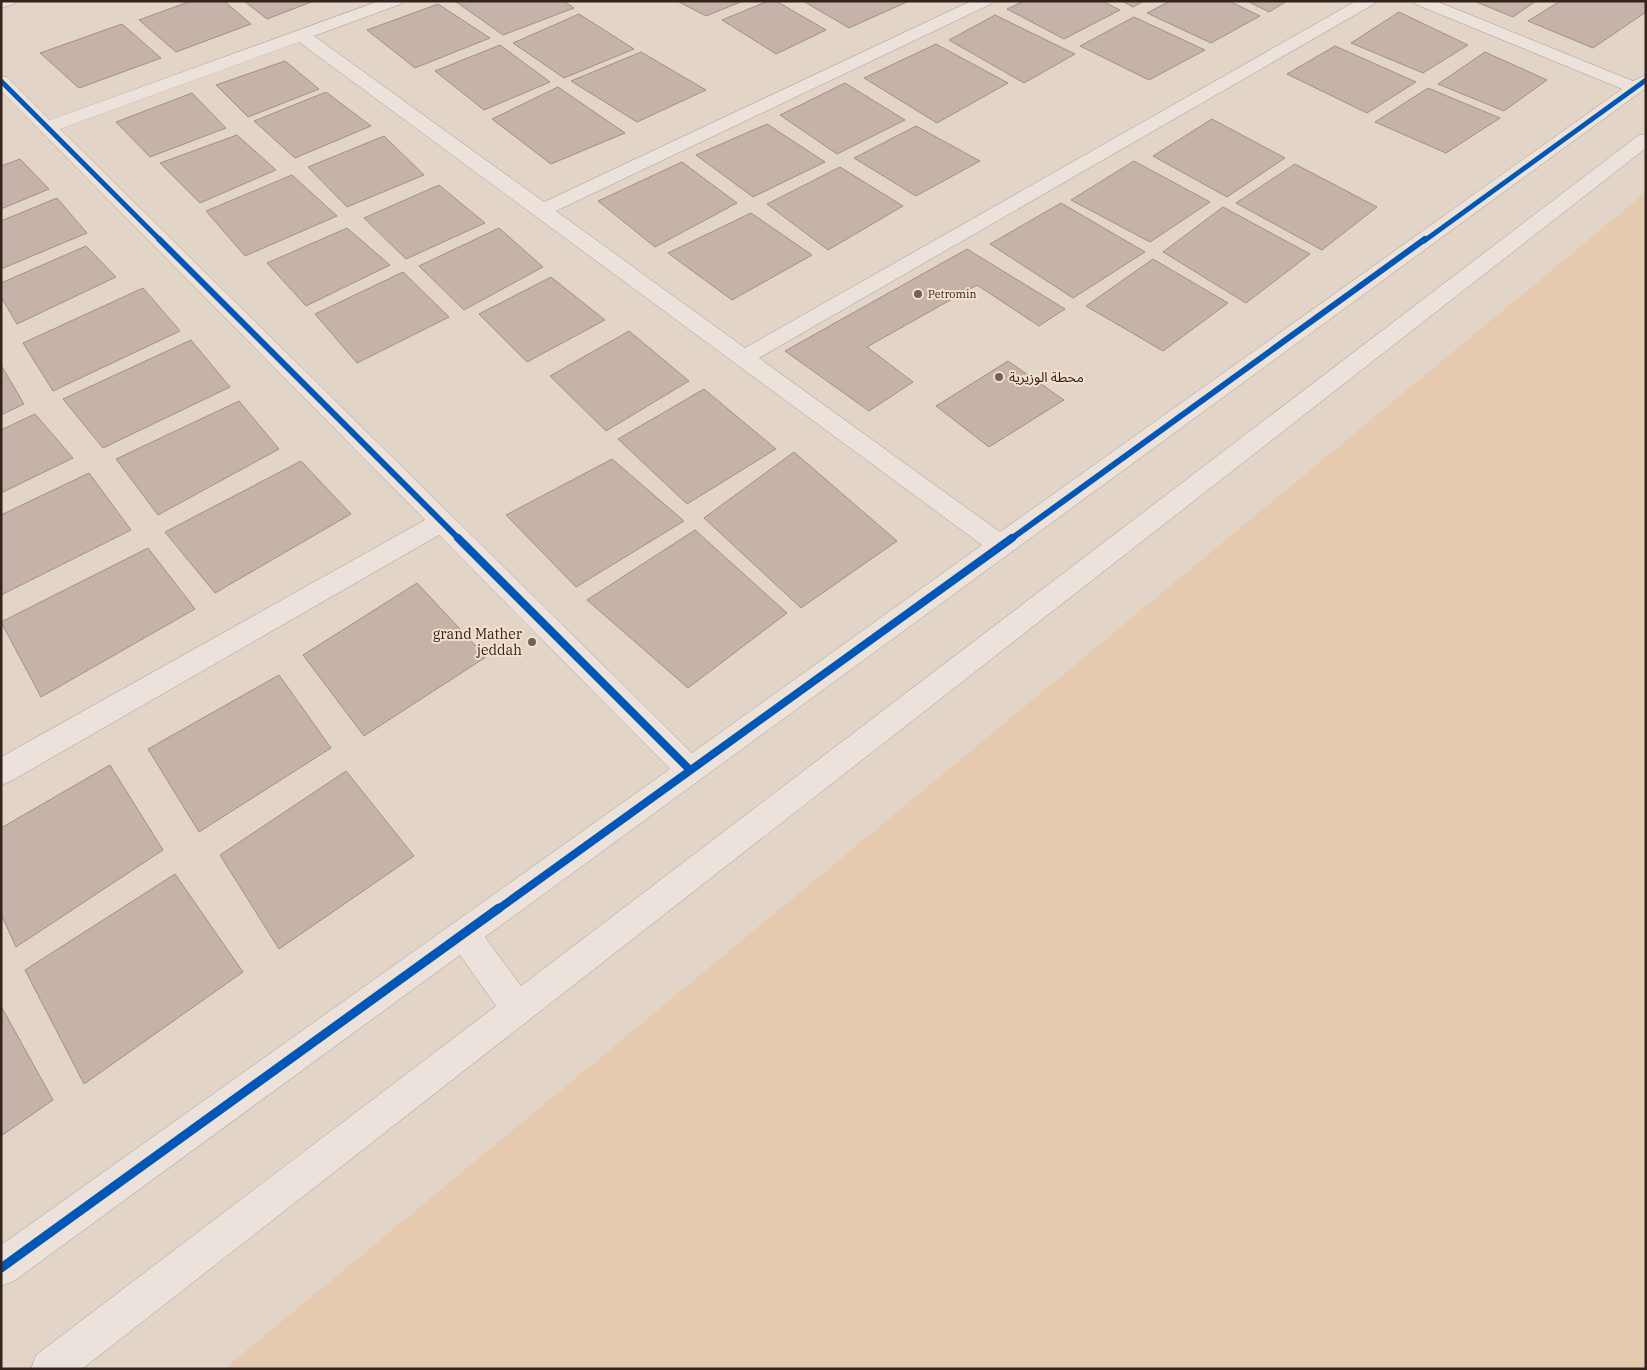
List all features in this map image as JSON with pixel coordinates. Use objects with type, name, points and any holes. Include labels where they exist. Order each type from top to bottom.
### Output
[{"type":"street","points":[[1,4],[8,1]]},
{"type":"street","points":[[48,128],[395,1]]},
{"type":"street","points":[[541,210],[952,9],[985,1]]},
{"type":"street","points":[[743,358],[1368,1]]},
{"type":"street","points":[[1421,1],[1640,84]]},
{"type":"street","points":[[301,35],[1001,546]]},
{"type":"street","points":[[1,81],[690,770]]},
{"type":"street","points":[[1,1268],[1640,84]]},
{"type":"street","points":[[50,1369],[1646,139]]},
{"type":"street","points":[[1,772],[442,522]]},
{"type":"street","points":[[464,934],[517,1008]]},
{"type":"sand","points":[[1646,192],[1646,1369],[224,1369]]},
{"type":"building","points":[[191,1],[224,1],[251,24],[176,52],[139,20]]},
{"type":"building","points":[[244,1],[314,1],[267,19]]},
{"type":"building","points":[[455,1],[564,1],[574,8],[503,35]]},
{"type":"building","points":[[677,1],[743,1],[706,16]]},
{"type":"building","points":[[768,1],[776,1],[826,30],[776,54],[722,20]]},
{"type":"building","points":[[803,1],[909,1],[849,28]]},
{"type":"building","points":[[1024,1],[1102,1],[1120,10],[1064,39],[1007,9]]},
{"type":"building","points":[[1122,1],[1144,1],[1133,7]]},
{"type":"building","points":[[1170,1],[1229,1],[1260,16],[1211,43],[1147,13]]},
{"type":"building","points":[[1247,1],[1287,1],[1269,12]]},
{"type":"building","points":[[1474,1],[1536,1],[1513,17]]},
{"type":"building","points":[[1560,1],[1646,1],[1646,12],[1593,48],[1528,21]]},
{"type":"building","points":[[438,4],[490,38],[415,68],[367,30]]},
{"type":"building","points":[[1399,12],[1468,45],[1423,73],[1351,43]]},
{"type":"building","points":[[579,14],[634,49],[564,78],[513,43]]},
{"type":"building","points":[[995,15],[1075,54],[1024,83],[949,40]]},
{"type":"building","points":[[1134,17],[1205,50],[1149,80],[1080,46]]},
{"type":"building","points":[[122,24],[161,58],[79,88],[40,53]]},
{"type":"building","points":[[936,44],[1008,83],[937,123],[864,78]]},
{"type":"building","points":[[500,45],[550,82],[484,110],[435,71]]},
{"type":"building","points":[[1335,46],[1416,82],[1367,113],[1287,74]]},
{"type":"building","points":[[641,52],[706,90],[637,122],[571,81]]},
{"type":"building","points":[[1485,52],[1547,80],[1504,111],[1438,84]]},
{"type":"building","points":[[285,61],[319,89],[248,117],[216,85]]},
{"type":"building","points":[[845,83],[905,120],[837,154],[780,115]]},
{"type":"building","points":[[558,87],[625,133],[551,164],[492,119]]},
{"type":"building","points":[[1428,88],[1500,118],[1446,153],[1375,122]]},
{"type":"building","points":[[326,92],[371,126],[295,158],[254,121]]},
{"type":"building","points":[[192,93],[226,128],[150,157],[116,122]]},
{"type":"building","points":[[1212,119],[1285,158],[1227,197],[1153,156]]},
{"type":"building","points":[[767,124],[825,162],[753,197],[696,155]]},
{"type":"building","points":[[916,126],[980,161],[916,196],[854,158]]},
{"type":"building","points":[[237,135],[276,170],[200,203],[160,163]]},
{"type":"building","points":[[384,136],[424,175],[347,207],[308,167]]},
{"type":"building","points":[[20,159],[49,189],[1,209],[1,166]]},
{"type":"building","points":[[1134,161],[1210,202],[1150,242],[1071,200]]},
{"type":"building","points":[[682,162],[737,203],[655,247],[598,201]]},
{"type":"building","points":[[1295,164],[1377,207],[1322,250],[1236,203]]},
{"type":"building","points":[[840,167],[903,206],[828,250],[767,204]]},
{"type":"building","points":[[292,175],[337,216],[245,256],[206,211]]},
{"type":"building","points":[[439,185],[485,223],[406,259],[364,218]]},
{"type":"building","points":[[57,198],[87,233],[1,269],[1,221]]},
{"type":"building","points":[[1061,203],[1145,252],[1073,298],[990,244]]},
{"type":"building","points":[[1223,207],[1310,254],[1246,303],[1163,252]]},
{"type":"building","points":[[751,213],[812,255],[732,300],[668,253]]},
{"type":"building","points":[[347,228],[390,265],[306,306],[267,263]]},
{"type":"building","points":[[499,228],[543,267],[464,310],[419,266]]},
{"type":"building","points":[[86,246],[116,277],[17,324],[1,297],[1,283]]},
{"type":"building","points":[[967,249],[1065,309],[1039,326],[977,285],[867,347],[913,382],[869,411],[785,351]]},
{"type":"building","points":[[1153,259],[1228,303],[1163,351],[1086,306]]},
{"type":"building","points":[[403,272],[449,317],[357,363],[315,314]]},
{"type":"building","points":[[551,277],[605,320],[527,362],[479,314]]},
{"type":"building","points":[[143,288],[180,331],[53,391],[23,343]]},
{"type":"building","points":[[629,331],[689,381],[606,431],[550,376]]},
{"type":"building","points":[[191,340],[230,387],[103,448],[63,399]]},
{"type":"building","points":[[1008,361],[1064,400],[989,447],[936,406]]},
{"type":"building","points":[[1,365],[24,404],[1,415]]},
{"type":"building","points":[[704,389],[776,449],[687,504],[618,439]]},
{"type":"building","points":[[239,401],[279,449],[158,515],[116,459]]},
{"type":"building","points":[[35,414],[73,458],[1,493],[1,430]]},
{"type":"building","points":[[794,452],[897,541],[801,608],[704,518]]},
{"type":"building","points":[[612,459],[684,521],[576,587],[506,515]]},
{"type":"building","points":[[301,461],[351,514],[215,593],[165,532]]},
{"type":"building","points":[[89,473],[131,530],[1,595],[1,515]]},
{"type":"building","points":[[695,530],[787,613],[688,688],[587,600]]},
{"type":"building","points":[[148,548],[195,609],[41,697],[1,622]]},
{"type":"building","points":[[417,583],[486,657],[364,736],[303,655]]},
{"type":"building","points":[[279,675],[331,748],[199,832],[148,749]]},
{"type":"building","points":[[110,765],[163,850],[16,947],[1,914],[1,828]]},
{"type":"building","points":[[346,771],[414,856],[279,949],[220,855]]},
{"type":"building","points":[[175,874],[243,972],[84,1084],[25,970]]},
{"type":"building","points":[[1,1006],[53,1100],[1,1136]]},
{"type":"cycle path","points":[[1,1268],[1646,80]]},
{"type":"cycle path","points":[[1,81],[690,770]]},
{"type":"place","name":"Petromin","points":[[918,294]]},
{"type":"place","name":"محطة الوزيرية","points":[[999,377]]},
{"type":"place","name":"grand Mather jeddah","points":[[532,642]]}]
